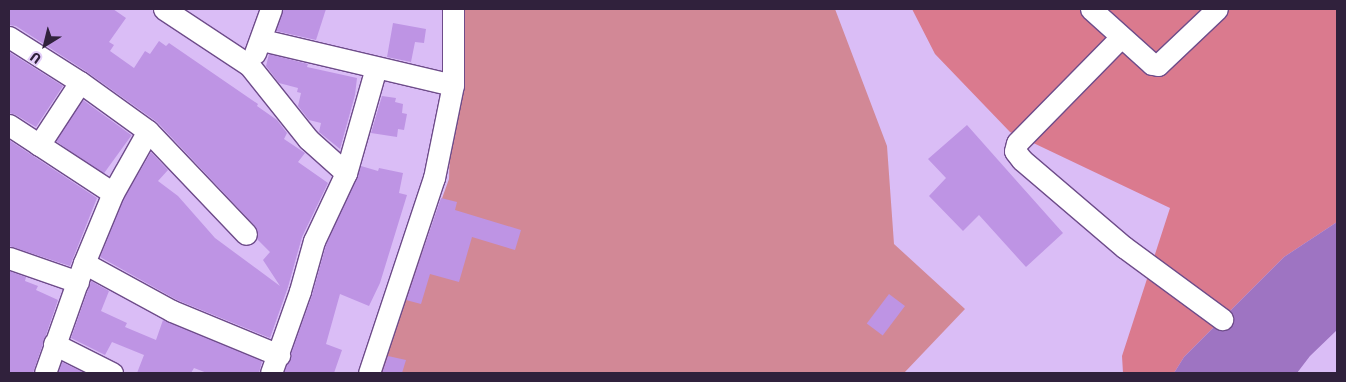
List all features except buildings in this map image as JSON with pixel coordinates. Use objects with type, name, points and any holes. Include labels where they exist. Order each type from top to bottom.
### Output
[{"type":"street","points":[[164,9],[249,65],[313,144],[346,173]]},
{"type":"street","points":[[249,65],[262,40],[271,9]]},
{"type":"street","points":[[369,373],[434,178],[453,84],[453,9]]},
{"type":"street","points":[[1091,9],[1152,64],[1158,64],[1217,9]]},
{"type":"street","points":[[9,37],[80,82],[148,131],[246,234]]},
{"type":"street","points":[[1121,37],[1022,138],[1015,151],[1022,160],[1124,246],[1222,319]]},
{"type":"street","points":[[262,40],[376,68],[453,84]]},
{"type":"street","points":[[9,258],[81,272],[172,311],[275,364],[314,241],[346,173],[376,68]]},
{"type":"street","points":[[39,145],[80,82]]},
{"type":"street","points":[[9,125],[113,193]]},
{"type":"street","points":[[45,373],[81,272],[113,193],[148,131]]},
{"type":"street","points":[[54,344],[112,373]]},
{"type":"shaded area","points":[[454,9],[835,9],[887,146],[894,244],[965,309],[904,373],[379,373],[449,179]]},
{"type":"shaded area","points":[[912,9],[1337,9],[1337,222],[1284,257],[1184,357],[1174,373],[1123,373],[1122,356],[1170,208],[1010,132],[935,54]]},
{"type":"shaded area","points":[[1337,222],[1337,330],[1310,356],[1297,373],[1174,373],[1184,357],[1284,257]]}]
